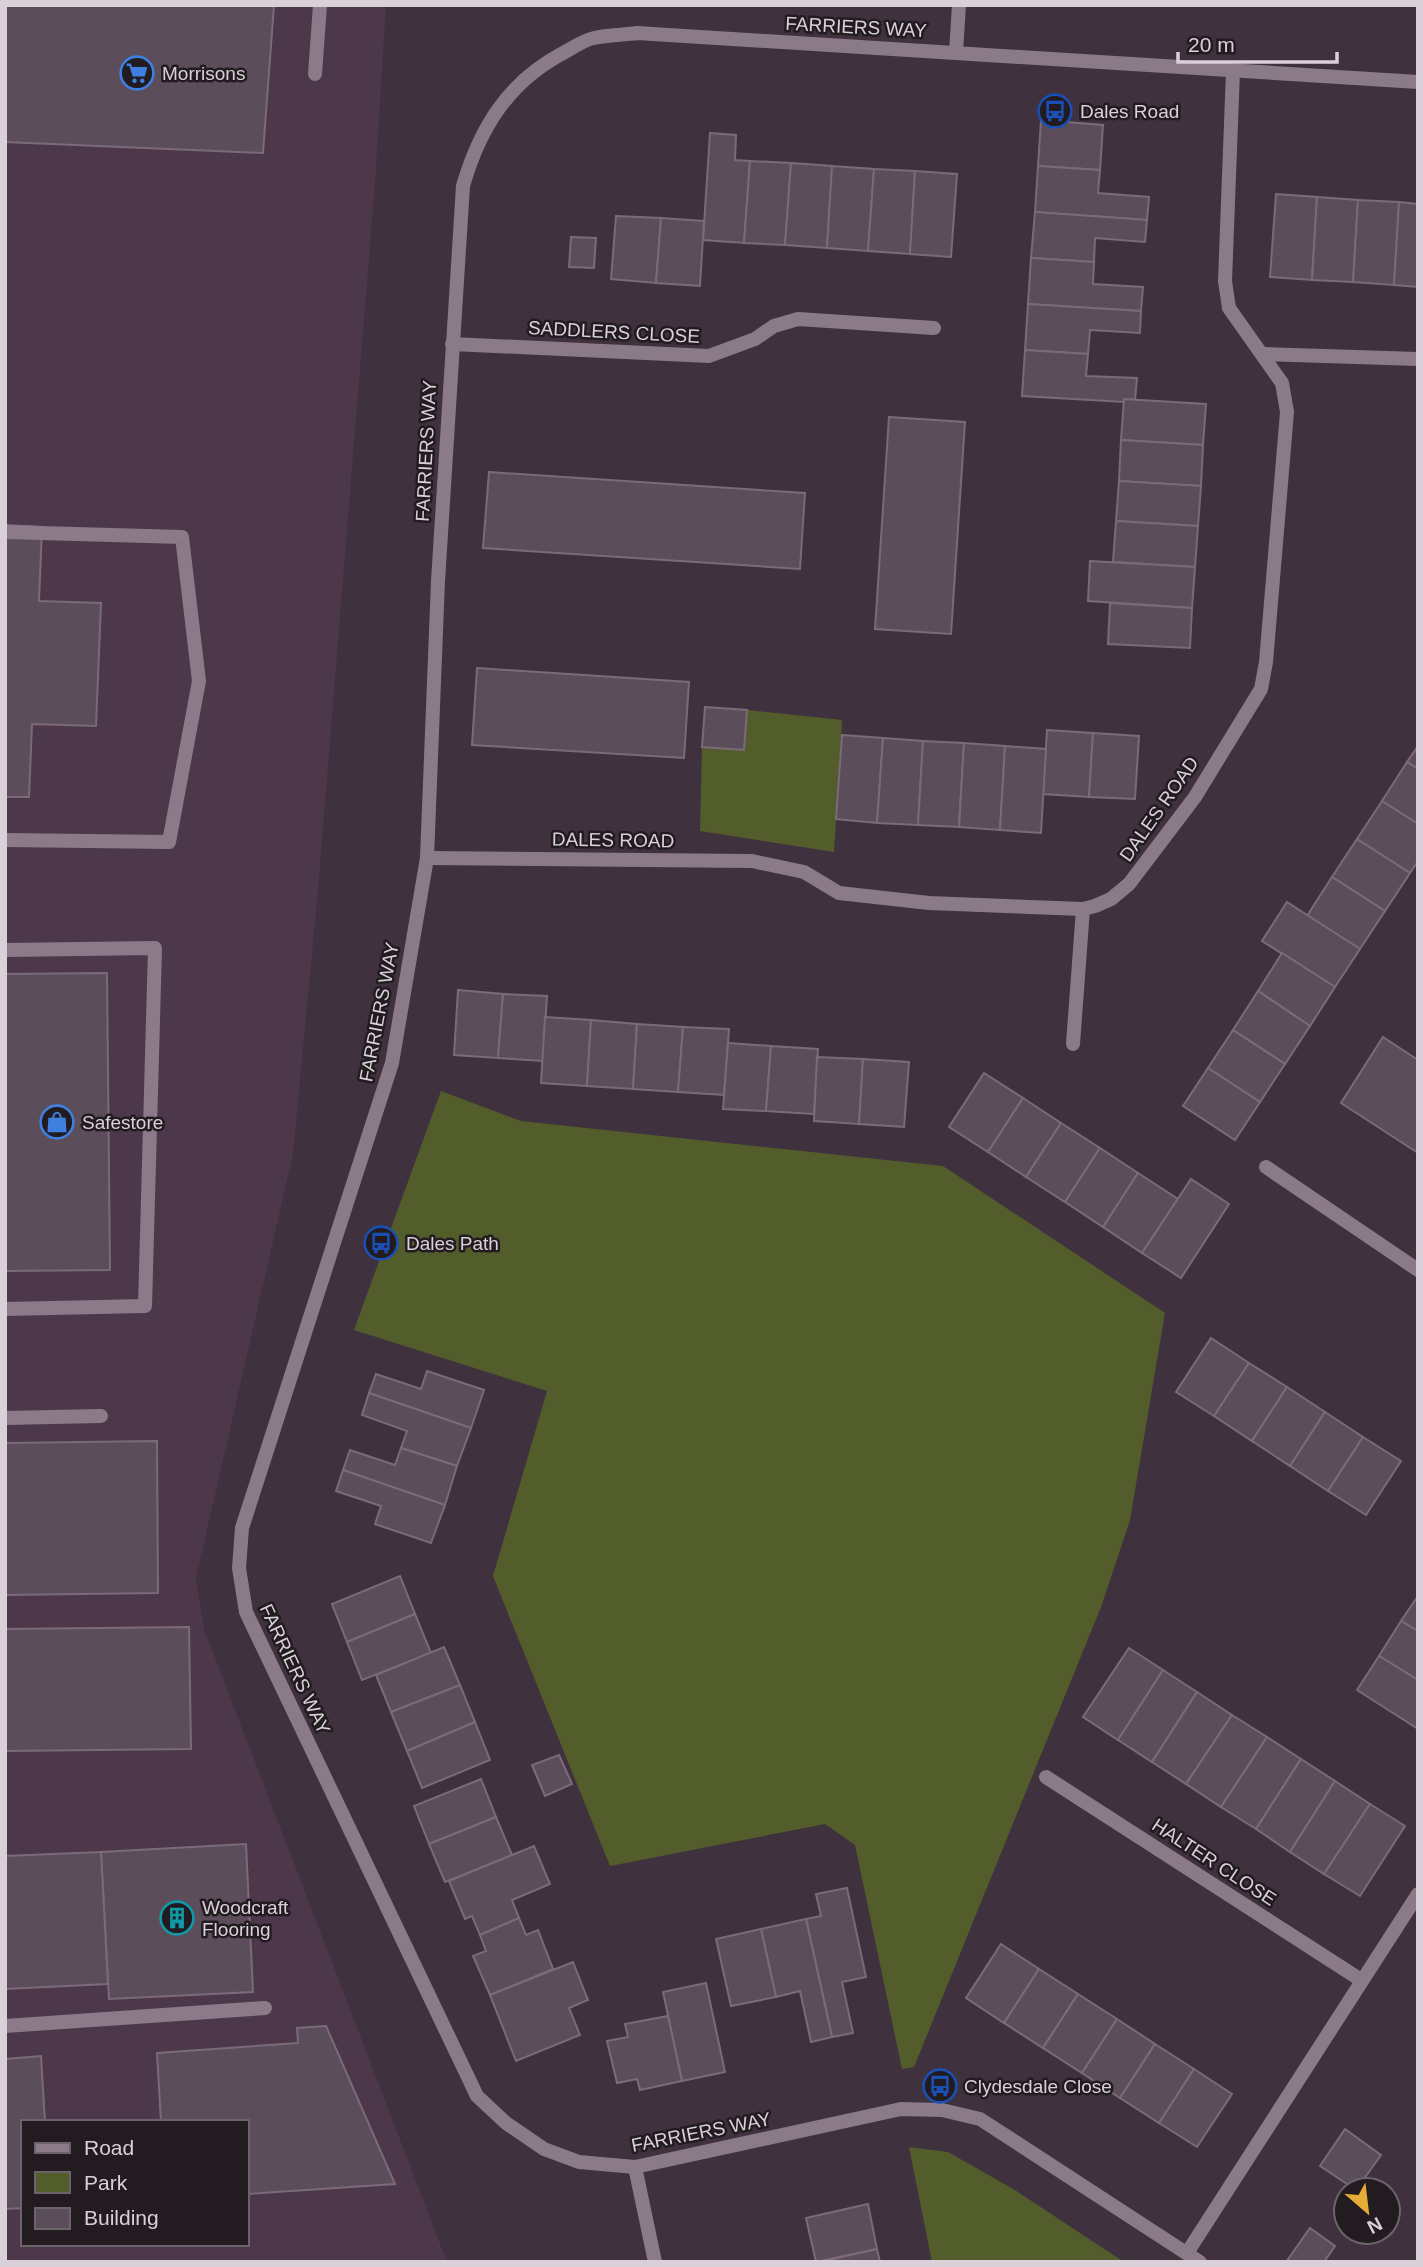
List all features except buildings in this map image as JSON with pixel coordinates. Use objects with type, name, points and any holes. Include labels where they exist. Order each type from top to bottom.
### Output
[{"type":"street","points":[[315,74],[320,5]]},
{"type":"street","points":[[956,52],[959,5]]},
{"type":"street","name":"FARRIERS WAY","points":[[1194,2258],[980,2119],[942,2110],[891,2110],[635,2167],[579,2162],[544,2149],[506,2123],[477,2096],[246,1612],[239,1568],[242,1528],[392,1063],[427,858],[438,581],[463,186],[472,155],[488,122],[507,98],[529,74],[592,38],[637,33],[1418,82]]},
{"type":"street","name":"DALES ROAD","points":[[427,858],[752,861],[804,872],[839,893],[929,903],[1083,909],[1111,899],[1129,884],[1195,797],[1261,689],[1266,662],[1287,412],[1282,383],[1229,308],[1225,281],[1233,71]]},
{"type":"street","name":"SADDLERS CLOSE","points":[[452,344],[709,356],[755,339],[774,326],[799,319],[934,328]]},
{"type":"street","points":[[1263,354],[1418,359]]},
{"type":"street","points":[[5,532],[182,537],[199,681],[169,842],[5,840]]},
{"type":"street","points":[[1073,1044],[1083,909]]},
{"type":"street","points":[[5,950],[155,948],[145,1306],[5,1309]]},
{"type":"street","points":[[1266,1167],[1418,1270]]},
{"type":"street","points":[[5,1418],[101,1416]]},
{"type":"street","name":"HALTER CLOSE","points":[[1046,1777],[1362,1980]]},
{"type":"street","points":[[1194,2258],[1362,1980],[1418,1894]]},
{"type":"street","points":[[5,2026],[265,2008]]},
{"type":"street","points":[[635,2167],[654,2262]]},
{"type":"shaded area","points":[[5,5],[386,5],[375,183],[318,890],[293,1154],[196,1578],[204,1629],[447,2262],[5,2262]]},
{"type":"green space","points":[[747,710],[842,720],[834,852],[700,831],[702,747],[744,749]]},
{"type":"green space","points":[[441,1091],[521,1121],[943,1166],[1165,1313],[1130,1520],[1101,1607],[914,2067],[902,2069],[855,1845],[825,1824],[610,1866],[493,1576],[547,1391],[354,1330]]},
{"type":"green space","points":[[909,2147],[948,2152],[1015,2190],[1124,2262],[932,2262]]},
{"type":"place","name":"Morrisons","points":[[137,73]]},
{"type":"place","name":"Dales Road","points":[[1055,111]]},
{"type":"place","name":"Safestore","points":[[57,1122]]},
{"type":"place","name":"Dales Path","points":[[381,1243]]},
{"type":"place","name":"Woodcraft Flooring","points":[[177,1918]]},
{"type":"place","name":"Clydesdale Close","points":[[940,2086]]}]
